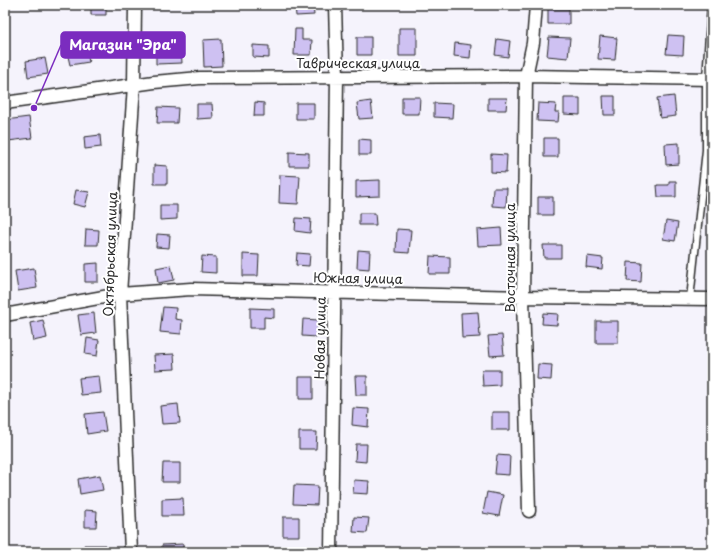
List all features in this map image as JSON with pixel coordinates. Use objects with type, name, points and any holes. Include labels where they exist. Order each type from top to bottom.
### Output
[{"type":"street","name":"Октябрьская улица","points":[[131,552],[120,294],[134,85],[134,5]]},
{"type":"street","name":"Новая улица","points":[[331,552],[337,77],[335,5]]},
{"type":"street","name":"Восточная улица","points":[[529,512],[523,297],[526,76],[533,43],[536,5]]},
{"type":"street","name":"Таврическая улица","points":[[5,103],[134,85],[200,78],[526,76],[709,79]]},
{"type":"street","name":"Южная улица","points":[[5,315],[120,294],[190,289],[334,291],[523,297],[712,298]]},
{"type":"lane","points":[[690,299],[705,165],[711,5]]},
{"type":"building","points":[[91,5],[106,5],[106,15],[91,15]]},
{"type":"building","points":[[155,5],[169,5],[169,8],[155,8]]},
{"type":"building","points":[[295,5],[313,5],[314,15],[296,16]]},
{"type":"building","points":[[548,9],[569,9],[569,24],[548,24]]},
{"type":"building","points":[[399,28],[417,28],[417,56],[399,56]]},
{"type":"building","points":[[295,29],[302,29],[302,40],[312,40],[311,55],[294,55]]},
{"type":"building","points":[[668,35],[684,36],[683,55],[666,54]]},
{"type":"building","points":[[600,36],[617,38],[615,60],[598,59]]},
{"type":"building","points":[[357,37],[371,37],[371,55],[357,55]]},
{"type":"building","points":[[549,37],[570,38],[568,58],[547,56]]},
{"type":"building","points":[[221,39],[222,66],[204,67],[203,40]]},
{"type":"building","points":[[497,39],[510,41],[508,57],[495,55]]},
{"type":"building","points":[[85,43],[89,62],[70,65],[67,52],[75,50],[74,45]]},
{"type":"building","points":[[455,43],[471,45],[470,58],[454,56]]},
{"type":"building","points":[[253,45],[269,46],[269,58],[253,57]]},
{"type":"building","points":[[156,49],[181,49],[182,63],[156,64]]},
{"type":"building","points":[[45,58],[48,74],[28,77],[26,61]]},
{"type":"building","points":[[603,96],[615,96],[615,115],[604,115]]},
{"type":"building","points":[[674,96],[676,116],[660,118],[657,98]]},
{"type":"building","points":[[402,97],[420,97],[419,114],[402,114]]},
{"type":"building","points":[[488,98],[507,98],[506,110],[488,110]]},
{"type":"building","points":[[564,98],[580,98],[580,115],[564,114]]},
{"type":"building","points":[[371,101],[373,118],[359,119],[357,103]]},
{"type":"building","points":[[255,102],[264,103],[264,116],[254,116]]},
{"type":"building","points":[[296,103],[314,103],[314,119],[296,119]]},
{"type":"building","points":[[434,103],[453,104],[452,118],[434,117]]},
{"type":"building","points":[[538,103],[556,104],[555,112],[559,112],[558,122],[537,121]]},
{"type":"building","points":[[197,104],[212,104],[213,118],[197,119]]},
{"type":"building","points":[[158,107],[178,108],[177,123],[157,123]]},
{"type":"building","points":[[29,117],[32,138],[8,141],[5,120]]},
{"type":"building","points":[[100,135],[101,147],[85,149],[84,137]]},
{"type":"building","points":[[544,138],[558,138],[558,157],[544,157]]},
{"type":"building","points":[[359,139],[371,140],[371,155],[359,155]]},
{"type":"building","points":[[679,143],[679,164],[666,165],[665,144]]},
{"type":"building","points":[[289,152],[309,153],[309,166],[289,166]]},
{"type":"building","points":[[491,154],[507,155],[506,173],[491,172]]},
{"type":"building","points":[[154,165],[167,166],[167,184],[154,184]]},
{"type":"building","points":[[280,175],[300,176],[298,204],[279,203]]},
{"type":"building","points":[[380,180],[380,196],[356,197],[356,181]]},
{"type":"building","points":[[669,181],[676,181],[676,197],[658,197],[657,185],[669,185]]},
{"type":"building","points":[[493,188],[507,188],[506,207],[492,206]]},
{"type":"building","points":[[76,190],[89,192],[85,207],[73,204]]},
{"type":"building","points":[[538,197],[553,197],[553,215],[538,215]]},
{"type":"building","points":[[160,205],[177,205],[177,219],[160,220]]},
{"type":"building","points":[[359,213],[375,213],[376,225],[359,225]]},
{"type":"building","points":[[296,218],[311,219],[310,233],[295,231]]},
{"type":"building","points":[[666,221],[678,223],[675,241],[663,239]]},
{"type":"building","points":[[501,228],[502,245],[478,246],[477,230]]},
{"type":"building","points":[[86,229],[99,230],[98,245],[85,245]]},
{"type":"building","points":[[397,229],[411,230],[409,253],[396,252]]},
{"type":"building","points":[[157,234],[170,235],[169,248],[156,247]]},
{"type":"building","points":[[543,245],[561,245],[561,258],[544,258]]},
{"type":"building","points":[[358,250],[370,251],[369,269],[357,268]]},
{"type":"building","points":[[297,253],[310,254],[309,266],[296,265]]},
{"type":"building","points":[[243,254],[259,255],[258,276],[243,276]]},
{"type":"building","points":[[202,256],[216,257],[216,273],[201,272]]},
{"type":"building","points":[[430,256],[450,257],[450,274],[429,274]]},
{"type":"building","points":[[587,256],[603,258],[602,269],[586,267]]},
{"type":"building","points":[[628,262],[642,263],[641,282],[627,281]]},
{"type":"building","points":[[98,263],[98,282],[85,282],[85,264]]},
{"type":"building","points":[[171,265],[174,280],[158,283],[156,268]]},
{"type":"building","points":[[34,268],[37,288],[18,291],[15,271]]},
{"type":"building","points":[[163,307],[176,308],[175,319],[182,320],[181,334],[160,332]]},
{"type":"building","points":[[250,308],[274,309],[274,318],[264,317],[264,328],[250,328]]},
{"type":"building","points":[[478,312],[480,337],[462,338],[461,313]]},
{"type":"building","points":[[94,313],[96,333],[81,335],[78,315]]},
{"type":"building","points":[[543,313],[558,314],[557,325],[542,324]]},
{"type":"building","points":[[303,319],[318,320],[317,337],[302,336]]},
{"type":"building","points":[[43,320],[47,338],[33,341],[30,323]]},
{"type":"building","points":[[596,321],[618,321],[618,343],[596,343]]},
{"type":"building","points":[[502,335],[504,355],[490,356],[488,336]]},
{"type":"building","points":[[87,338],[99,340],[97,356],[85,354]]},
{"type":"building","points":[[174,354],[175,369],[155,370],[154,355]]},
{"type":"building","points":[[538,364],[552,365],[551,380],[537,379]]},
{"type":"building","points":[[482,370],[500,370],[500,385],[483,386]]},
{"type":"building","points":[[99,376],[101,393],[81,395],[79,378]]},
{"type":"building","points":[[355,376],[367,376],[367,395],[356,395]]},
{"type":"building","points":[[299,377],[313,377],[313,399],[299,399]]},
{"type":"building","points":[[178,404],[180,423],[162,424],[160,406]]},
{"type":"building","points":[[353,408],[369,409],[368,427],[352,425]]},
{"type":"building","points":[[103,412],[106,431],[87,434],[85,414]]},
{"type":"building","points":[[492,412],[510,412],[510,430],[492,430]]},
{"type":"building","points":[[299,432],[317,432],[316,449],[299,449]]},
{"type":"building","points":[[356,444],[367,444],[366,462],[355,461]]},
{"type":"building","points":[[497,455],[510,456],[509,475],[495,474]]},
{"type":"building","points":[[163,463],[180,463],[180,482],[162,482]]},
{"type":"building","points":[[100,475],[103,490],[80,494],[78,479]]},
{"type":"building","points":[[354,480],[369,481],[368,494],[353,493]]},
{"type":"building","points":[[294,485],[318,486],[317,505],[293,504]]},
{"type":"building","points":[[487,492],[503,495],[499,516],[483,513]]},
{"type":"building","points":[[183,498],[184,516],[162,516],[162,499]]},
{"type":"building","points":[[85,510],[97,511],[96,527],[85,527]]},
{"type":"building","points":[[283,517],[299,517],[299,536],[283,536]]},
{"type":"building","points":[[354,517],[369,518],[367,533],[353,532]]},
{"type":"building","points":[[183,544],[183,552],[162,552],[162,545]]},
{"type":"building","points":[[84,545],[105,545],[105,552],[84,552]]},
{"type":"place","name":"Магазин \"Эра\"","points":[[34,108]]}]
